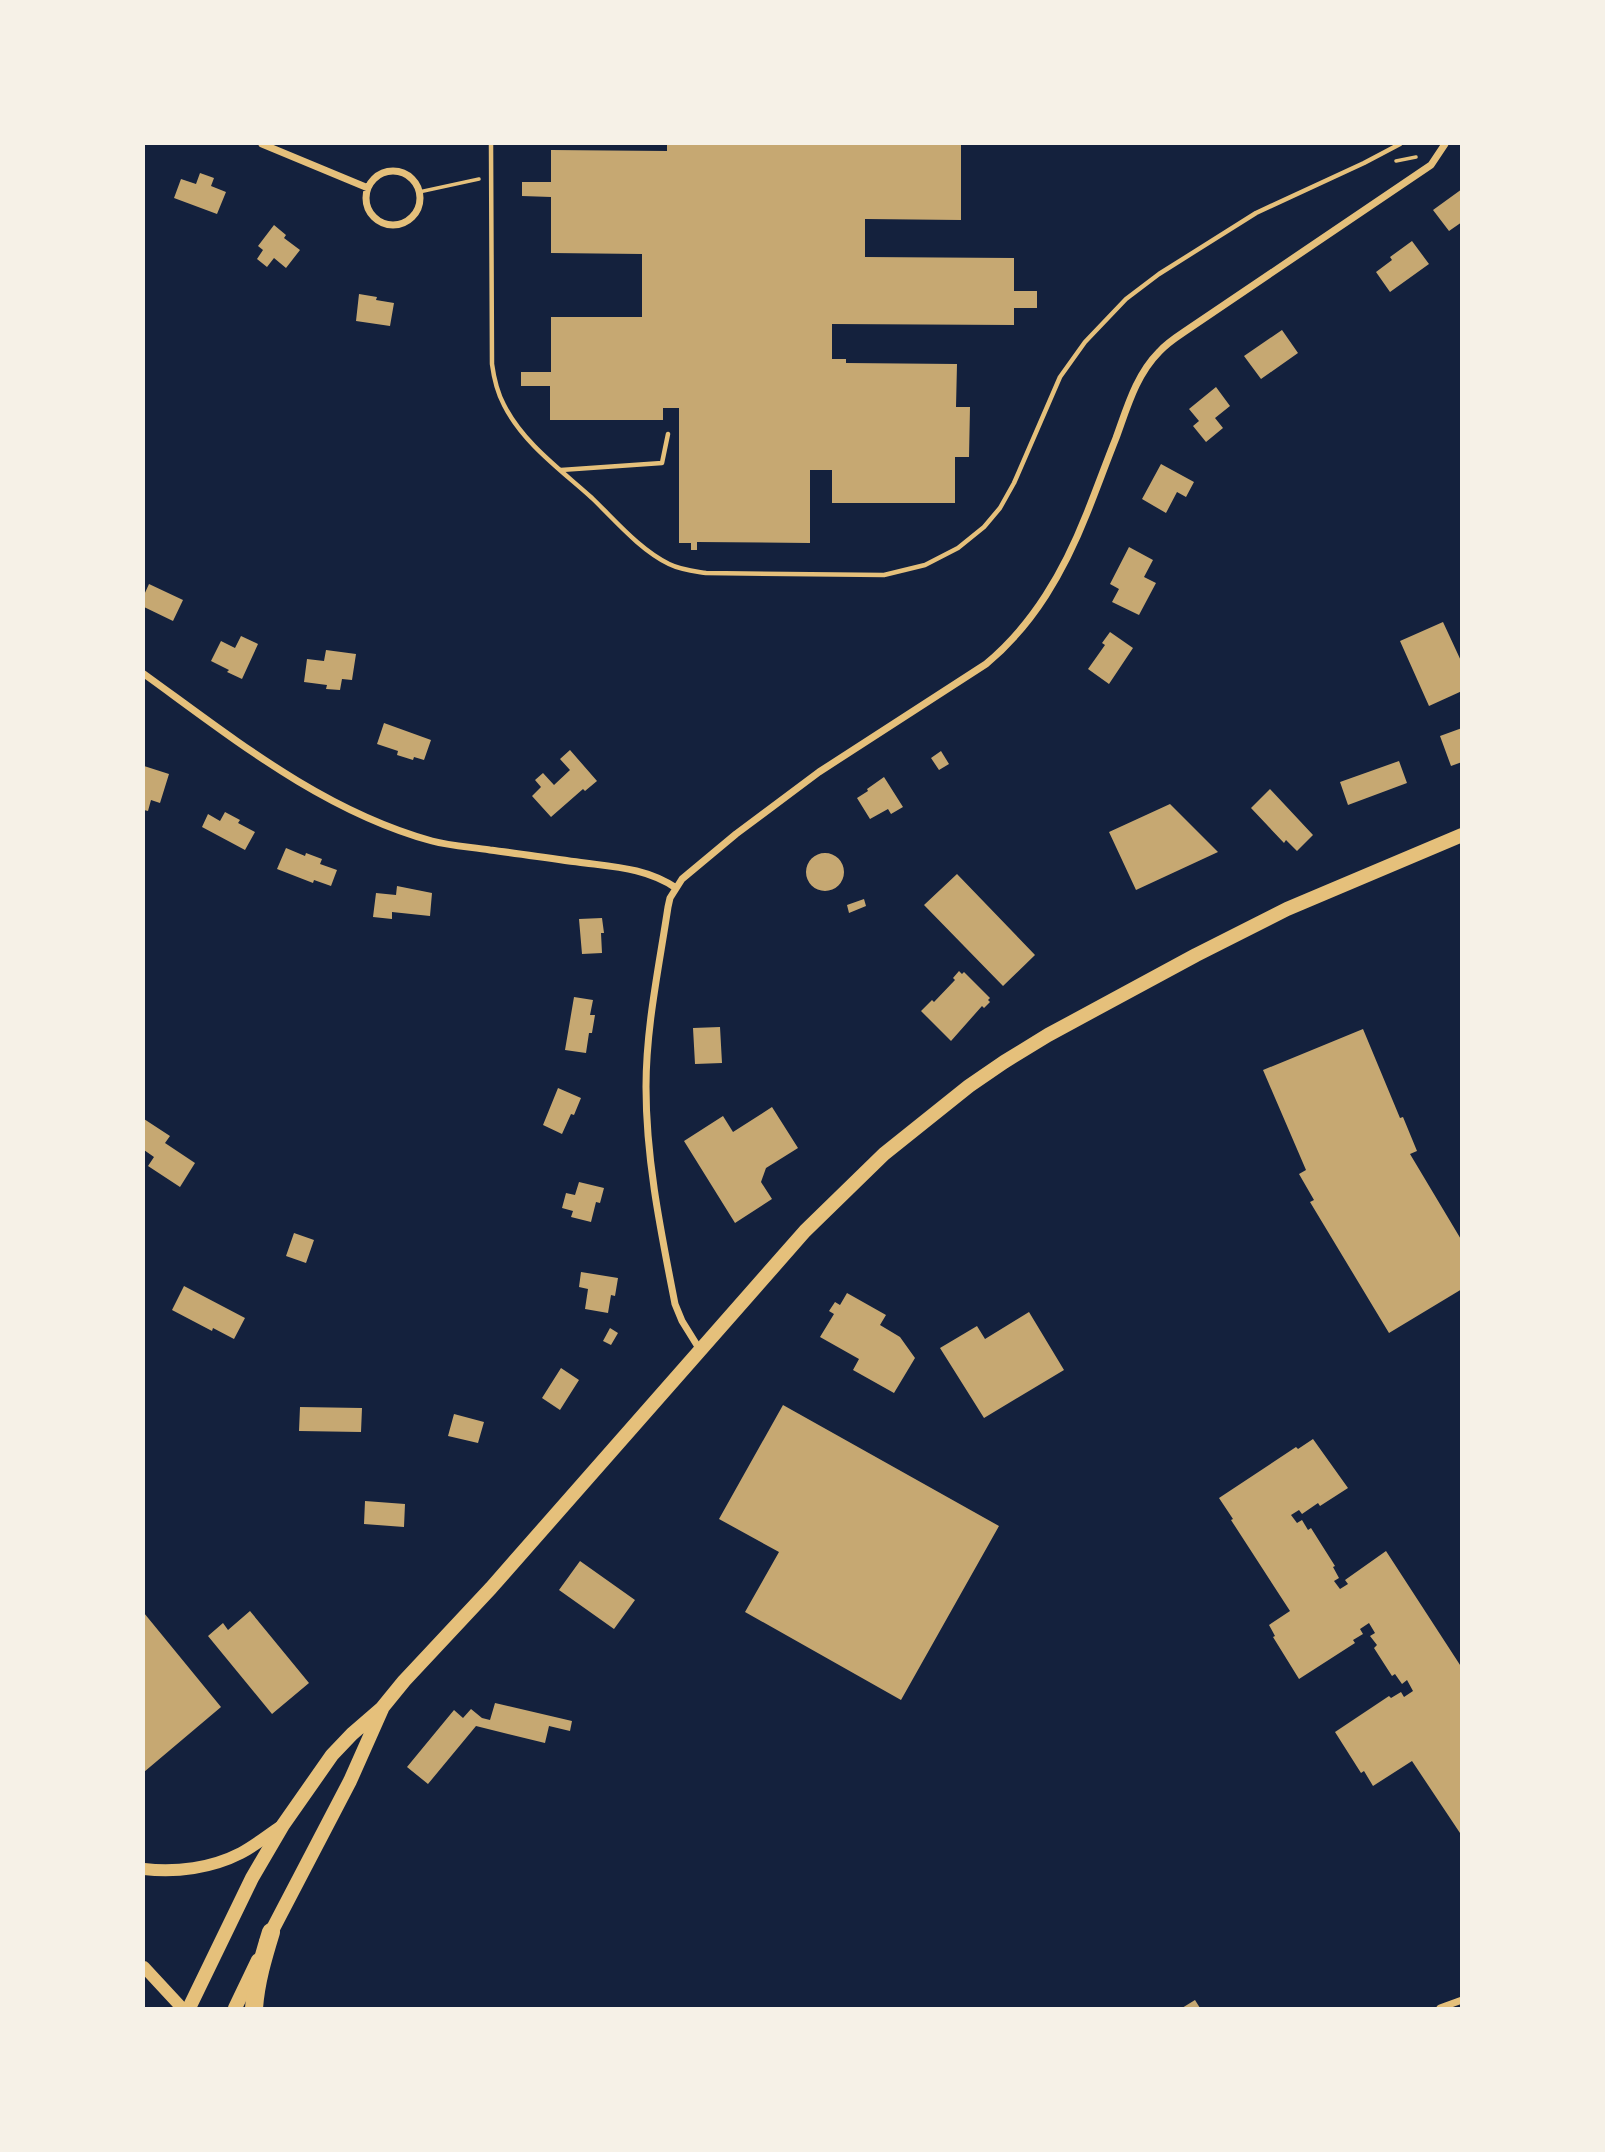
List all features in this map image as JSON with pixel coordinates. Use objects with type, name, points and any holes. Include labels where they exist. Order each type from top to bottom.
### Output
[{"type":"highway","points":[[254,2008],[257,1984],[271,1933]]},
{"type":"main road","points":[[189,2008],[252,1878],[283,1825],[332,1755],[382,1708],[500,1578],[806,1231],[884,1154],[928,1117],[1004,1062],[1111,1001],[1313,897],[1461,835]]},
{"type":"main road","points":[[235,2008],[350,1781],[382,1708]]},
{"type":"main road","points":[[144,1869],[158,1871],[200,1868],[240,1853],[283,1825]]},
{"type":"main road","points":[[144,1967],[182,2008]]},
{"type":"street","points":[[262,144],[368,188]]},
{"type":"street","points":[[701,1350],[676,1307],[654,1192],[647,1114],[646,1086],[651,1017],[668,907],[676,888],[716,849],[819,772],[986,664],[1003,650],[1027,625],[1065,562],[1086,516],[1131,397],[1157,353],[1169,342],[1431,165],[1445,144]]},
{"type":"street","points":[[395,171],[410,178],[419,192],[419,203],[411,218],[401,224],[389,225],[378,220],[370,211],[366,200],[368,188],[379,175],[395,171]]},
{"type":"street","points":[[144,674],[264,760],[337,803],[384,825],[452,845],[630,869],[663,879],[676,888]]},
{"type":"street","points":[[1446,842],[1461,841]]},
{"type":"street","points":[[1440,2008],[1461,2000]]},
{"type":"lane","points":[[491,144],[492,364],[494,383],[515,423],[540,452],[639,543],[654,555],[679,568],[706,573],[849,575],[884,575],[910,570],[926,565],[972,538],[994,517],[1014,483],[1060,377],[1085,342],[1120,304],[1159,274],[1247,218],[1400,144]]},
{"type":"lane","points":[[560,470],[662,463],[668,434]]},
{"type":"path","points":[[419,192],[491,177]]},
{"type":"building","points":[[667,144],[961,144],[961,220],[865,219],[865,257],[1014,258],[1014,291],[1037,291],[1037,308],[1014,308],[1014,325],[832,324],[832,359],[846,359],[846,363],[957,364],[956,407],[970,407],[969,457],[955,457],[955,503],[832,503],[832,470],[810,470],[810,543],[697,542],[697,550],[691,550],[691,543],[679,543],[679,408],[663,408],[663,420],[550,420],[550,386],[521,386],[521,372],[551,372],[551,317],[642,317],[642,254],[551,253],[551,197],[522,196],[522,182],[551,182],[551,150],[667,151]]},
{"type":"building","points":[[200,173],[214,178],[211,186],[226,192],[217,214],[174,198],[181,179],[196,184]]},
{"type":"building","points":[[1462,189],[1462,222],[1449,231],[1433,210]]},
{"type":"building","points":[[274,225],[286,235],[284,238],[300,250],[286,268],[274,258],[267,267],[257,259],[263,250],[258,246]]},
{"type":"building","points":[[1412,241],[1429,264],[1390,292],[1376,272],[1392,260],[1390,257]]},
{"type":"building","points":[[359,294],[394,303],[390,326],[356,321]]},
{"type":"building","points":[[1282,330],[1298,353],[1261,379],[1244,356]]},
{"type":"building","points":[[1216,387],[1230,406],[1215,418],[1223,428],[1206,442],[1193,426],[1199,421],[1189,409]]},
{"type":"building","points":[[1161,464],[1194,482],[1186,497],[1177,492],[1166,513],[1142,499]]},
{"type":"building","points":[[1129,547],[1153,560],[1144,577],[1156,583],[1139,615],[1112,602],[1119,589],[1110,584]]},
{"type":"building","points":[[149,584],[183,600],[173,621],[144,607],[144,595]]},
{"type":"building","points":[[1443,622],[1462,663],[1462,691],[1429,706],[1400,641]]},
{"type":"building","points":[[1110,632],[1133,648],[1109,684],[1088,669],[1105,645],[1102,643]]},
{"type":"building","points":[[241,636],[258,644],[242,679],[211,661],[221,641],[235,648]]},
{"type":"building","points":[[326,650],[356,654],[352,680],[342,679],[340,690],[304,682],[307,659],[324,661]]},
{"type":"building","points":[[384,723],[431,740],[424,760],[397,755],[398,751],[377,744]]},
{"type":"building","points":[[1462,728],[1462,762],[1451,766],[1440,736]]},
{"type":"building","points":[[570,750],[597,781],[585,791],[583,789],[551,817],[532,796],[541,787],[535,780],[543,773],[554,785],[570,770],[560,759]]},
{"type":"building","points":[[941,751],[949,764],[939,770],[931,758]]},
{"type":"building","points":[[1399,761],[1407,783],[1348,805],[1340,782]]},
{"type":"building","points":[[144,766],[169,774],[160,803],[151,800],[148,811],[144,810]]},
{"type":"building","points":[[884,777],[903,807],[891,814],[888,809],[870,819],[857,798]]},
{"type":"building","points":[[1270,789],[1313,835],[1297,851],[1286,840],[1284,843],[1251,808]]},
{"type":"building","points":[[1170,804],[1218,852],[1136,890],[1109,832]]},
{"type":"building","points":[[225,812],[255,832],[245,850],[202,827],[208,814],[220,821]]},
{"type":"building","points":[[286,848],[322,859],[320,864],[337,870],[331,886],[314,880],[313,883],[277,869]]},
{"type":"building","points":[[825,853],[839,858],[844,872],[839,886],[825,891],[811,886],[806,872],[811,858]]},
{"type":"building","points":[[957,874],[1035,955],[1003,986],[924,905]]},
{"type":"building","points":[[397,886],[432,893],[430,916],[392,912],[392,919],[373,917],[376,893],[396,895]]},
{"type":"building","points":[[864,899],[866,906],[849,913],[847,905]]},
{"type":"building","points":[[602,918],[602,953],[582,954],[579,919]]},
{"type":"building","points":[[959,971],[962,974],[964,972],[990,998],[990,1002],[984,1008],[982,1006],[951,1041],[921,1011],[932,1000],[934,1002],[955,980],[953,978]]},
{"type":"building","points":[[574,997],[593,1000],[590,1015],[595,1015],[586,1053],[565,1050]]},
{"type":"building","points":[[720,1027],[722,1063],[695,1064],[693,1028]]},
{"type":"building","points":[[1363,1029],[1400,1118],[1403,1117],[1417,1151],[1410,1154],[1462,1241],[1462,1289],[1389,1333],[1310,1202],[1314,1200],[1299,1174],[1306,1170],[1263,1070]]},
{"type":"building","points":[[558,1088],[581,1098],[562,1134],[543,1125]]},
{"type":"building","points":[[772,1107],[798,1148],[766,1168],[761,1182],[772,1199],[735,1223],[684,1141],[723,1116],[733,1132]]},
{"type":"building","points":[[144,1119],[170,1136],[165,1143],[195,1163],[180,1187],[148,1166],[154,1157],[144,1150]]},
{"type":"building","points":[[579,1182],[604,1188],[600,1203],[596,1202],[591,1222],[571,1217],[573,1211],[562,1208],[566,1193],[575,1195]]},
{"type":"building","points":[[294,1233],[314,1240],[306,1263],[286,1256]]},
{"type":"building","points":[[581,1272],[618,1278],[608,1313],[585,1309],[588,1289],[579,1287]]},
{"type":"building","points":[[184,1286],[245,1318],[234,1339],[172,1310]]},
{"type":"building","points":[[847,1293],[886,1315],[880,1325],[900,1337],[915,1358],[894,1393],[853,1370],[859,1359],[820,1337],[834,1314],[829,1311],[835,1302],[840,1305]]},
{"type":"building","points":[[1029,1312],[1064,1370],[984,1418],[940,1348],[977,1326],[985,1339]]},
{"type":"building","points":[[610,1328],[618,1333],[611,1345],[603,1341]]},
{"type":"building","points":[[561,1368],[579,1380],[560,1410],[542,1398]]},
{"type":"building","points":[[783,1405],[999,1526],[901,1700],[745,1612],[779,1552],[719,1519]]},
{"type":"building","points":[[300,1407],[362,1408],[361,1432],[299,1431]]},
{"type":"building","points":[[454,1414],[484,1422],[478,1443],[448,1436]]},
{"type":"building","points":[[1313,1439],[1348,1488],[1320,1506],[1318,1503],[1302,1514],[1299,1510],[1291,1515],[1297,1523],[1302,1520],[1308,1530],[1311,1528],[1335,1566],[1333,1567],[1339,1578],[1334,1581],[1340,1589],[1348,1584],[1345,1580],[1386,1551],[1462,1668],[1462,1836],[1412,1761],[1373,1786],[1364,1771],[1361,1773],[1335,1732],[1389,1696],[1391,1698],[1401,1692],[1404,1697],[1413,1691],[1407,1680],[1402,1684],[1395,1674],[1392,1676],[1374,1648],[1377,1645],[1370,1636],[1375,1633],[1369,1623],[1360,1629],[1363,1634],[1353,1640],[1355,1643],[1299,1679],[1273,1637],[1275,1636],[1269,1625],[1290,1611],[1219,1498],[1296,1447],[1298,1449]]},
{"type":"building","points":[[365,1501],[405,1504],[404,1527],[364,1524]]},
{"type":"building","points":[[580,1561],[635,1600],[614,1629],[559,1590]]},
{"type":"building","points":[[250,1611],[309,1683],[272,1714],[208,1636],[223,1623],[228,1630]]},
{"type":"building","points":[[144,1613],[221,1707],[144,1772]]},
{"type":"building","points":[[495,1703],[572,1721],[570,1731],[549,1726],[545,1743],[476,1726],[428,1784],[407,1767],[454,1710],[463,1718],[471,1709],[482,1718],[490,1720]]},
{"type":"building","points":[[1195,2000],[1200,2008],[1182,2008]]}]
